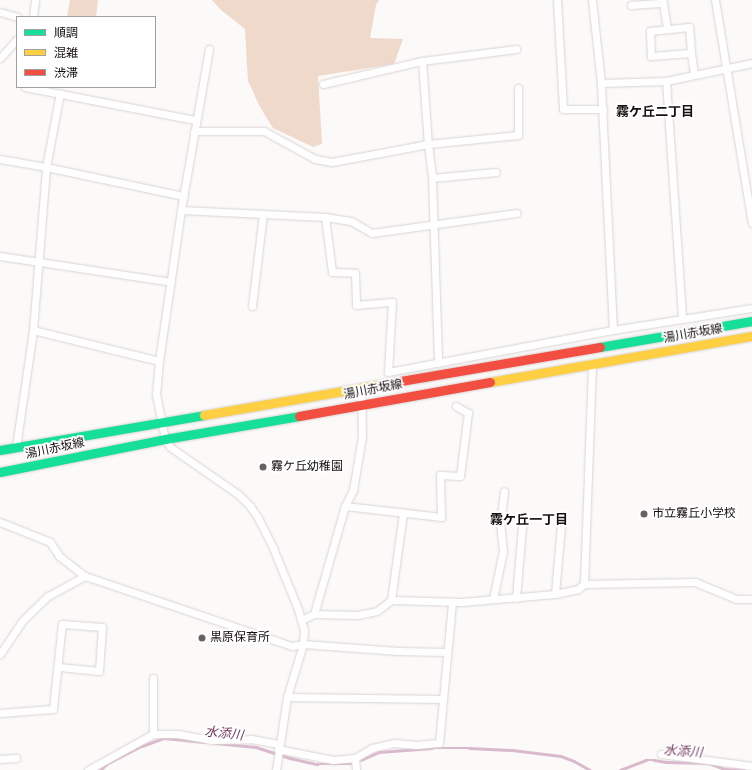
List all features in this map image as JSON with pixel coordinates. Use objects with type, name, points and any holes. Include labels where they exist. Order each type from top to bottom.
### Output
[{"type":"main road","name":"湯川赤坂線","points":[[0,450],[752,321]]},
{"type":"main road","name":"湯川赤坂線","points":[[0,472],[165,439],[752,336]]},
{"type":"street","points":[[33,16],[35,0]]},
{"type":"street","points":[[557,0],[563,109],[603,109]]},
{"type":"street","points":[[592,0],[602,83],[614,330]]},
{"type":"street","points":[[715,0],[728,68],[752,223]]},
{"type":"street","points":[[631,5],[663,3],[667,29]]},
{"type":"street","points":[[0,12],[16,17]]},
{"type":"street","points":[[691,53],[651,56],[650,31],[689,27],[694,74]]},
{"type":"street","points":[[0,58],[16,41]]},
{"type":"street","points":[[209,49],[194,131],[170,282],[156,394],[165,439],[170,447],[239,495],[250,506],[258,518],[273,548],[301,620],[304,630],[303,644],[287,697],[278,747],[276,770]]},
{"type":"street","points":[[323,84],[422,62],[516,49]]},
{"type":"street","points":[[422,62],[432,178],[438,363]]},
{"type":"street","points":[[602,83],[666,81],[694,74],[752,64]]},
{"type":"street","points":[[666,81],[682,318]]},
{"type":"street","points":[[31,88],[196,120]]},
{"type":"street","points":[[194,131],[264,131],[315,159],[332,162],[428,144],[518,135],[518,88]]},
{"type":"street","points":[[16,448],[33,330],[37,261],[46,167],[60,93]]},
{"type":"street","points":[[0,159],[46,167],[184,196]]},
{"type":"street","points":[[432,178],[496,172]]},
{"type":"street","points":[[182,210],[325,217],[351,221],[372,233],[517,213]]},
{"type":"street","points":[[252,306],[263,214]]},
{"type":"street","points":[[325,217],[332,272],[355,273],[356,305],[392,302],[388,372],[682,318],[752,308]]},
{"type":"street","points":[[0,256],[170,282]]},
{"type":"street","points":[[33,330],[159,361]]},
{"type":"street","points":[[584,584],[592,364]]},
{"type":"street","points":[[314,614],[345,506],[353,490],[362,437],[361,387]]},
{"type":"street","points":[[345,506],[441,517],[440,475],[460,476],[468,413],[456,406]]},
{"type":"street","points":[[493,600],[503,551],[500,524],[504,491]]},
{"type":"street","points":[[391,600],[403,513]]},
{"type":"street","points":[[0,522],[50,542],[59,556],[85,576],[292,646],[303,644],[398,651],[447,652]]},
{"type":"street","points":[[516,598],[522,526]]},
{"type":"street","points":[[555,594],[561,526]]},
{"type":"street","points":[[0,654],[22,621],[48,596],[85,576]]},
{"type":"street","points":[[301,620],[314,614],[358,615],[377,611],[391,600],[452,602],[493,600],[555,594],[578,589],[584,584],[695,582],[736,599],[752,599]]},
{"type":"street","points":[[88,770],[153,734],[178,734],[212,740],[251,739],[332,760],[355,758],[372,748],[394,744],[416,745],[438,742],[452,602]]},
{"type":"street","points":[[0,713],[53,709],[62,624],[102,627],[99,671],[58,666]]},
{"type":"street","points":[[153,678],[153,734]]},
{"type":"street","points":[[287,697],[443,699]]},
{"type":"street","points":[[661,754],[752,766]]},
{"type":"street","points":[[0,759],[16,758]]},
{"type":"street","points":[[355,758],[356,770]]},
{"type":"shaded area","points":[[70,0],[98,0],[96,16],[67,16]]},
{"type":"shaded area","points":[[212,0],[379,0],[376,5],[370,38],[403,39],[394,64],[318,76],[322,144],[313,147],[273,128],[260,107],[248,81],[245,29],[221,10]]},
{"type":"waterway","name":"水添川","points":[[100,770],[108,763],[142,746],[164,738],[204,742]]},
{"type":"waterway","name":"水添川","points":[[215,743],[256,747],[290,758],[317,764],[351,764]]},
{"type":"waterway","name":"水添川","points":[[361,760],[379,752],[432,748],[469,748],[512,750],[561,756],[590,770]]},
{"type":"waterway","name":"水添川","points":[[620,770],[646,760],[709,763],[725,769],[744,770]]},
{"type":"traffic: fast","points":[[600,347],[752,321]]},
{"type":"traffic: fast","points":[[0,450],[204,415]]},
{"type":"traffic: fast","points":[[0,472],[165,439],[299,416]]},
{"type":"traffic: slow","points":[[490,382],[752,336]]},
{"type":"traffic: slow","points":[[204,415],[389,383]]},
{"type":"traffic: jam","points":[[389,383],[600,347]]},
{"type":"traffic: jam","points":[[299,416],[490,382]]},
{"type":"place","name":"霧ケ丘幼稚園","points":[[263,467]]},
{"type":"place","name":"市立霧丘小学校","points":[[644,514]]},
{"type":"place","name":"黒原保育所","points":[[202,638]]},
{"type":"district","name":"霧ケ丘二丁目","points":[[655,112]]},
{"type":"district","name":"霧ケ丘一丁目","points":[[529,520]]}]
